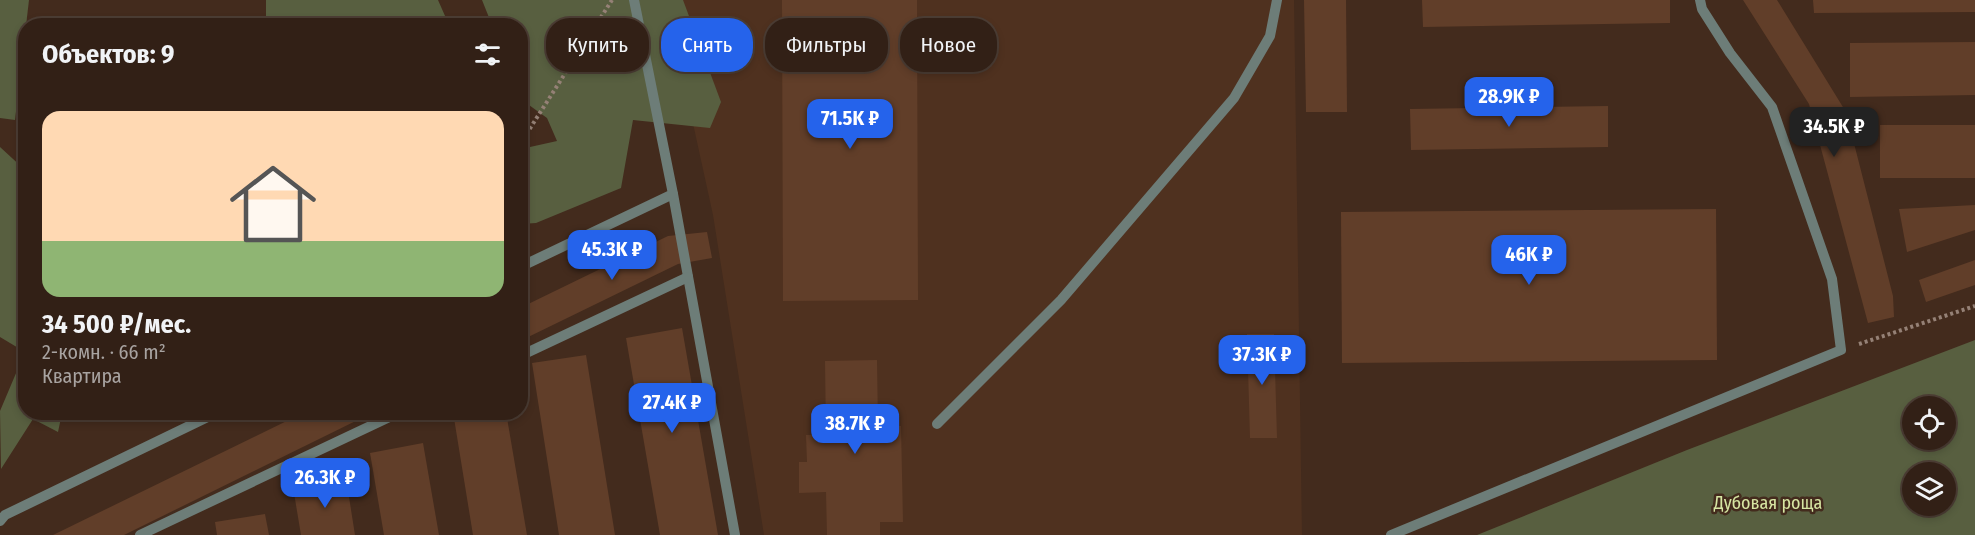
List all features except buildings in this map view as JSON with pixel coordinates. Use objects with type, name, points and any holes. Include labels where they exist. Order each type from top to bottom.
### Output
[{"type":"lane","points":[[634,0],[673,194],[735,535]]},
{"type":"lane","points":[[937,424],[1061,300],[1234,98],[1270,36],[1277,0]]},
{"type":"lane","points":[[1391,535],[1841,350],[1832,279],[1772,107],[1730,53],[1702,9],[1700,0]]},
{"type":"lane","points":[[528,263],[673,194]]},
{"type":"lane","points":[[528,352],[688,277]]},
{"type":"lane","points":[[0,521],[5,515],[202,420]]},
{"type":"lane","points":[[140,535],[383,420]]},
{"type":"path","points":[[528,131],[612,0]]},
{"type":"path","points":[[1841,350],[1975,306]]},
{"type":"shaded area","points":[[666,0],[1294,0],[1302,535],[764,535],[713,215],[682,72],[753,72],[753,18],[670,18]]},
{"type":"green space","points":[[0,0],[29,0],[27,18],[18,18],[18,94],[15,120],[0,118]]},
{"type":"green space","points":[[266,0],[438,0],[446,18],[265,18]]},
{"type":"green space","points":[[482,0],[683,0],[690,18],[661,18],[661,72],[710,72],[721,102],[710,128],[633,120],[621,188],[536,223],[528,224],[528,147],[557,141],[547,118],[528,104],[528,18],[489,18]]},
{"type":"green space","points":[[0,147],[18,164],[18,348],[0,337]]},
{"type":"green space","name":"Дубовая роща","points":[[1975,340],[1975,535],[1477,535],[1687,450]]},
{"type":"green space","points":[[18,369],[18,420],[32,420],[1,469],[0,411]]},
{"type":"green space","points":[[35,420],[61,420],[58,432]]}]
